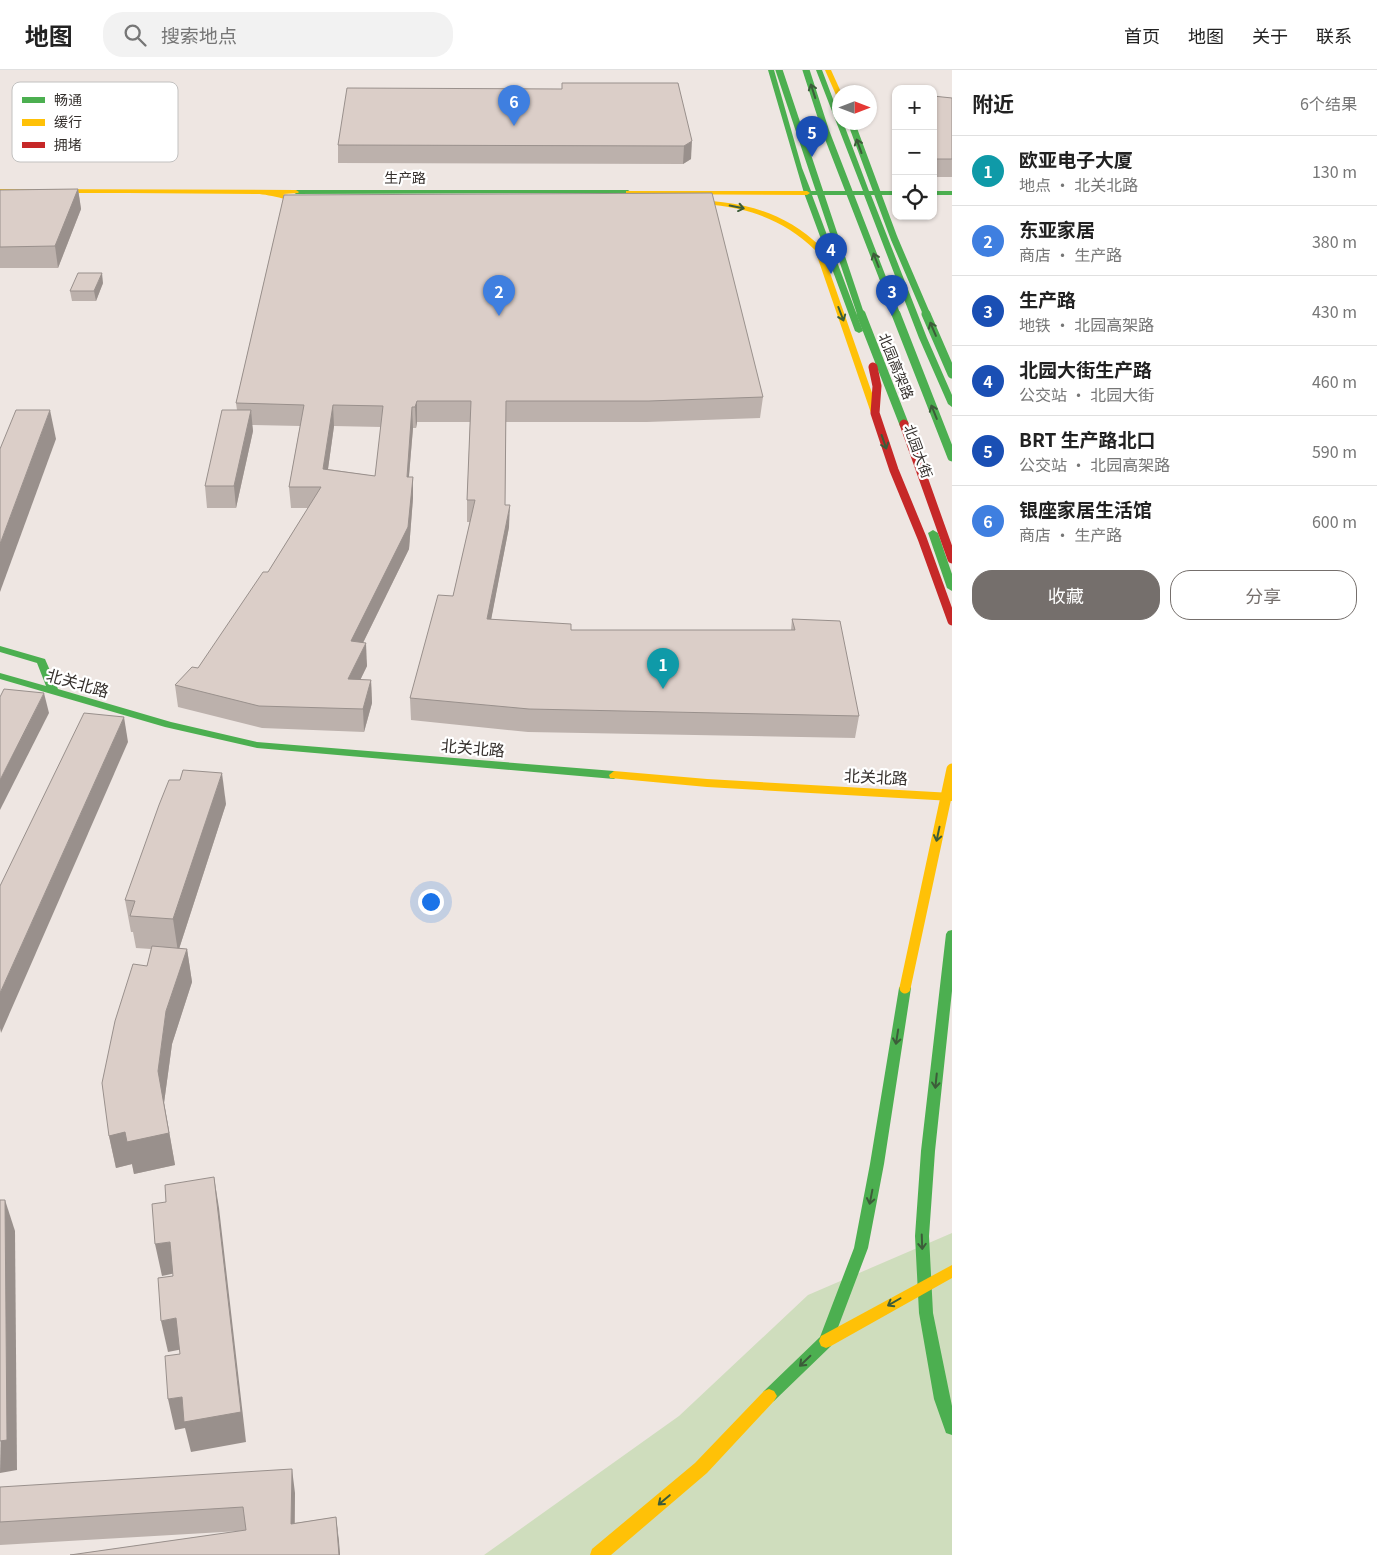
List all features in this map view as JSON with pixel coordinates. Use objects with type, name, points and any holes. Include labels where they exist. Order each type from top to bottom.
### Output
[{"type":"main road","name":"北园大街","points":[[771,70],[799,168],[945,564],[952,588]]},
{"type":"main road","name":"北园高架路","points":[[779,70],[864,326],[908,435],[951,555]]},
{"type":"main road","name":"北园高架路","points":[[806,70],[826,132],[952,457]]},
{"type":"main road","points":[[819,70],[916,320],[949,384],[952,404]]},
{"type":"main road","points":[[828,70],[835,85]]},
{"type":"main road","points":[[854,130],[894,238],[952,374]]},
{"type":"main road","name":"生产路","points":[[0,191],[868,193]]},
{"type":"main road","points":[[261,192],[304,200],[706,202],[738,207],[774,217],[804,233],[818,249],[894,470],[922,538],[952,621]]},
{"type":"main road","points":[[868,193],[892,193]]},
{"type":"main road","points":[[937,193],[952,193]]},
{"type":"main road","points":[[898,319],[949,384]]},
{"type":"main road","points":[[864,326],[876,386],[875,413]]},
{"type":"main road","points":[[894,470],[951,555]]},
{"type":"main road","points":[[0,649],[41,662],[53,691]]},
{"type":"main road","name":"北关北路","points":[[0,676],[169,724],[257,745],[708,783],[952,797]]},
{"type":"main road","points":[[826,1341],[861,1248],[877,1164],[905,988],[952,769]]},
{"type":"main road","points":[[952,934],[928,1151],[922,1236],[926,1313],[942,1399],[952,1428]]},
{"type":"main road","points":[[598,1555],[701,1468],[756,1409],[826,1341],[952,1271]]},
{"type":"green space","points":[[952,1233],[952,1555],[484,1555],[679,1416],[808,1295]]},
{"type":"building","points":[[562,83],[678,83],[692,141],[684,146],[338,145],[347,88],[562,89]]},
{"type":"building","points":[[937,96],[952,98],[952,159],[937,159]]},
{"type":"building","points":[[78,189],[55,246],[0,247],[0,190]]},
{"type":"building","points":[[712,193],[763,397],[649,401],[506,401],[505,505],[510,505],[487,619],[571,624],[571,630],[795,630],[792,619],[840,621],[859,716],[529,709],[410,698],[438,595],[453,596],[475,500],[467,500],[471,401],[417,401],[415,407],[412,407],[407,477],[413,477],[408,527],[351,641],[366,643],[348,679],[371,680],[363,709],[259,706],[175,685],[192,667],[198,668],[263,572],[268,572],[321,487],[289,487],[304,405],[236,403],[284,195]],"holes":[[[333,405],[383,406],[375,476],[323,469]]]},
{"type":"building","points":[[78,273],[102,273],[94,291],[70,291]]},
{"type":"building","points":[[16,410],[50,410],[0,544],[0,449]]},
{"type":"building","points":[[222,410],[251,410],[234,486],[205,486]]},
{"type":"building","points":[[4,689],[44,693],[0,780],[0,697]]},
{"type":"building","points":[[84,713],[124,717],[0,993],[0,886]]},
{"type":"building","points":[[183,770],[222,773],[173,919],[130,916],[135,901],[125,900],[159,805],[169,780],[180,780]]},
{"type":"building","points":[[152,946],[187,949],[166,1011],[158,1071],[169,1133],[127,1142],[125,1132],[109,1136],[102,1083],[115,1021],[133,964],[147,966]]},
{"type":"building","points":[[214,1177],[241,1412],[184,1422],[182,1397],[168,1399],[165,1356],[180,1354],[176,1318],[161,1321],[158,1278],[173,1276],[170,1242],[155,1244],[152,1204],[166,1202],[165,1185]]},
{"type":"building","points":[[0,1200],[5,1200],[7,1440],[0,1441]]},
{"type":"building","points":[[292,1469],[291,1524],[336,1517],[339,1555],[70,1555],[246,1530],[243,1507],[0,1522],[0,1487]]},
{"type":"traffic: fast","points":[[771,70],[799,168],[859,331]]},
{"type":"traffic: fast","points":[[779,70],[865,326],[904,424]]},
{"type":"traffic: fast","points":[[806,70],[826,132],[952,457]]},
{"type":"traffic: fast","points":[[819,70],[923,338],[952,404]]},
{"type":"traffic: fast","points":[[854,130],[894,238],[952,374]]},
{"type":"traffic: fast","points":[[296,192],[628,192]]},
{"type":"traffic: fast","points":[[807,193],[892,193]]},
{"type":"traffic: fast","points":[[937,193],[952,193]]},
{"type":"traffic: fast","points":[[933,533],[952,588]]},
{"type":"traffic: fast","points":[[0,649],[41,661],[53,691]]},
{"type":"traffic: fast","points":[[0,676],[169,725],[257,745],[614,775]]},
{"type":"traffic: fast","points":[[952,934],[928,1151],[922,1236],[926,1313],[942,1399],[952,1428]]},
{"type":"traffic: fast","points":[[769,1396],[826,1341],[861,1248],[877,1164],[905,988]]},
{"type":"traffic: slow","points":[[828,70],[835,85]]},
{"type":"traffic: slow","points":[[0,191],[296,192]]},
{"type":"traffic: slow","points":[[261,192],[304,200],[321,200]]},
{"type":"traffic: slow","points":[[628,192],[807,193]]},
{"type":"traffic: slow","points":[[677,201],[716,203],[754,210],[788,224],[804,235],[818,249],[875,413]]},
{"type":"traffic: slow","points":[[905,988],[952,769]]},
{"type":"traffic: slow","points":[[614,775],[707,783],[952,797]]},
{"type":"traffic: slow","points":[[826,1341],[952,1271]]},
{"type":"traffic: slow","points":[[598,1555],[701,1468],[769,1396]]},
{"type":"traffic: jam","points":[[873,367],[877,386],[875,413],[894,470],[922,538],[952,621]]},
{"type":"traffic: jam","points":[[904,424],[952,559]]},
{"type":"place","name":"银座家居生活馆","points":[[514,126]]},
{"type":"place","name":"BRT 生产路北口","points":[[812,157]]},
{"type":"place","name":"北园大街生产路","points":[[831,274]]},
{"type":"place","name":"东亚家居","points":[[499,316]]},
{"type":"place","name":"生产路","points":[[892,316]]},
{"type":"place","name":"欧亚电子大厦","points":[[663,689]]}]
